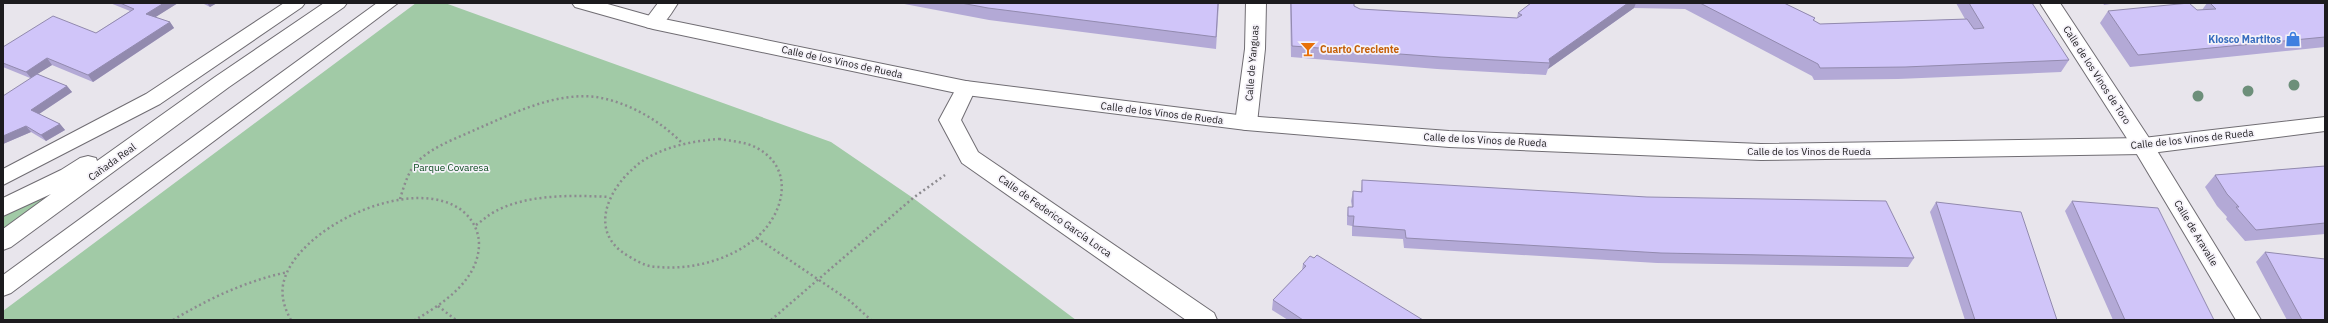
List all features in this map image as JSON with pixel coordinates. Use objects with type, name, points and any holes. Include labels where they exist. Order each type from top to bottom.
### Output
[{"type":"street","name":"Cañada Real","points":[[3,242],[222,82],[337,3]]},
{"type":"street","points":[[582,3],[653,23],[668,3]]},
{"type":"street","name":"Calle de Yanguas","points":[[1246,123],[1255,49],[1256,3]]},
{"type":"street","name":"Calle de los Vinos de Toro","points":[[2050,3],[2144,146]]},
{"type":"street","name":"Calle de los Vinos de Rueda","points":[[653,23],[966,88],[1246,123],[1449,139],[1761,152],[2144,146],[2325,124]]},
{"type":"street","name":"Cañada Real","points":[[3,208],[69,176],[222,82]]},
{"type":"street","name":"Calle de Federico García Lorca","points":[[966,88],[950,120],[970,157],[1205,320]]},
{"type":"street","name":"Calle de Aravalle","points":[[2144,146],[2249,320]]},
{"type":"lane","points":[[3,178],[152,99],[296,3]]},
{"type":"lane","points":[[3,287],[389,3]]},
{"type":"path","points":[[400,199],[413,168],[427,155],[449,142],[515,112],[570,97],[587,97],[611,100],[644,113],[660,120],[683,144]]},
{"type":"path","points":[[719,139],[743,142],[762,151],[776,164],[783,180],[783,199],[774,218],[757,238],[732,254],[702,265],[672,268],[644,265],[622,254],[608,238],[604,218],[609,197],[623,177],[644,160],[683,144],[719,139]]},
{"type":"path","points":[[771,320],[913,198],[970,157]]},
{"type":"path","points":[[476,225],[494,212],[545,199],[565,195],[609,197]]},
{"type":"path","points":[[291,320],[283,306],[283,285],[294,262],[313,240],[339,221],[366,208],[400,199],[422,198],[446,202],[464,211],[476,225],[480,243],[475,264],[461,285],[438,306],[415,320]]},
{"type":"path","points":[[757,238],[850,301],[872,320]]},
{"type":"path","points":[[173,320],[207,299],[239,284],[288,272]]},
{"type":"path","points":[[438,306],[456,320]]},
{"type":"green space","name":"Parque Covaresa","points":[[416,3],[445,3],[831,142],[913,198],[1076,320],[3,320],[3,311]]},
{"type":"green space","points":[[89,168],[3,233],[3,212]]},
{"type":"building","points":[[120,3],[164,3],[146,14],[170,22],[88,75],[47,58],[26,72],[3,63],[3,47],[53,16],[96,33],[134,9]]},
{"type":"building","points":[[961,3],[1218,3],[1216,37],[988,8]]},
{"type":"building","points":[[1291,3],[1354,3],[1354,6],[1360,9],[1517,18],[1522,15],[1518,13],[1531,3],[1628,3],[1549,59],[1550,63],[1440,57],[1292,46]]},
{"type":"building","points":[[1700,3],[1784,3],[1815,18],[1813,20],[1820,24],[1967,19],[1974,29],[1984,28],[1969,3],[2032,3],[2069,60],[1905,67],[1820,68],[1818,64]]},
{"type":"building","points":[[2189,3],[2197,10],[2216,9],[2210,3],[2325,3],[2325,37],[2138,55],[2108,11]]},
{"type":"building","points":[[37,74],[67,86],[31,110],[60,124],[41,135],[26,126],[3,136],[3,96]]},
{"type":"building","points":[[2325,166],[2325,223],[2256,230],[2236,207],[2239,207],[2227,194],[2215,175]]},
{"type":"building","points":[[1362,180],[1647,197],[1886,201],[1914,258],[1661,253],[1406,238],[1405,230],[1353,226],[1354,216],[1348,216],[1348,207],[1353,207],[1353,191],[1362,192]]},
{"type":"building","points":[[2072,201],[2158,208],[2214,320],[2125,320]]},
{"type":"building","points":[[1936,202],[2021,212],[2057,320],[1975,320]]},
{"type":"building","points":[[2265,252],[2325,259],[2325,320],[2302,320]]},
{"type":"building","points":[[1317,255],[1423,320],[1303,320],[1273,300],[1306,266],[1303,264],[1310,256],[1314,258]]},
{"type":"place","name":"Kiosco Martitos","points":[[2293,39]]},
{"type":"place","name":"Cuarto Creciente","points":[[1308,49]]}]
